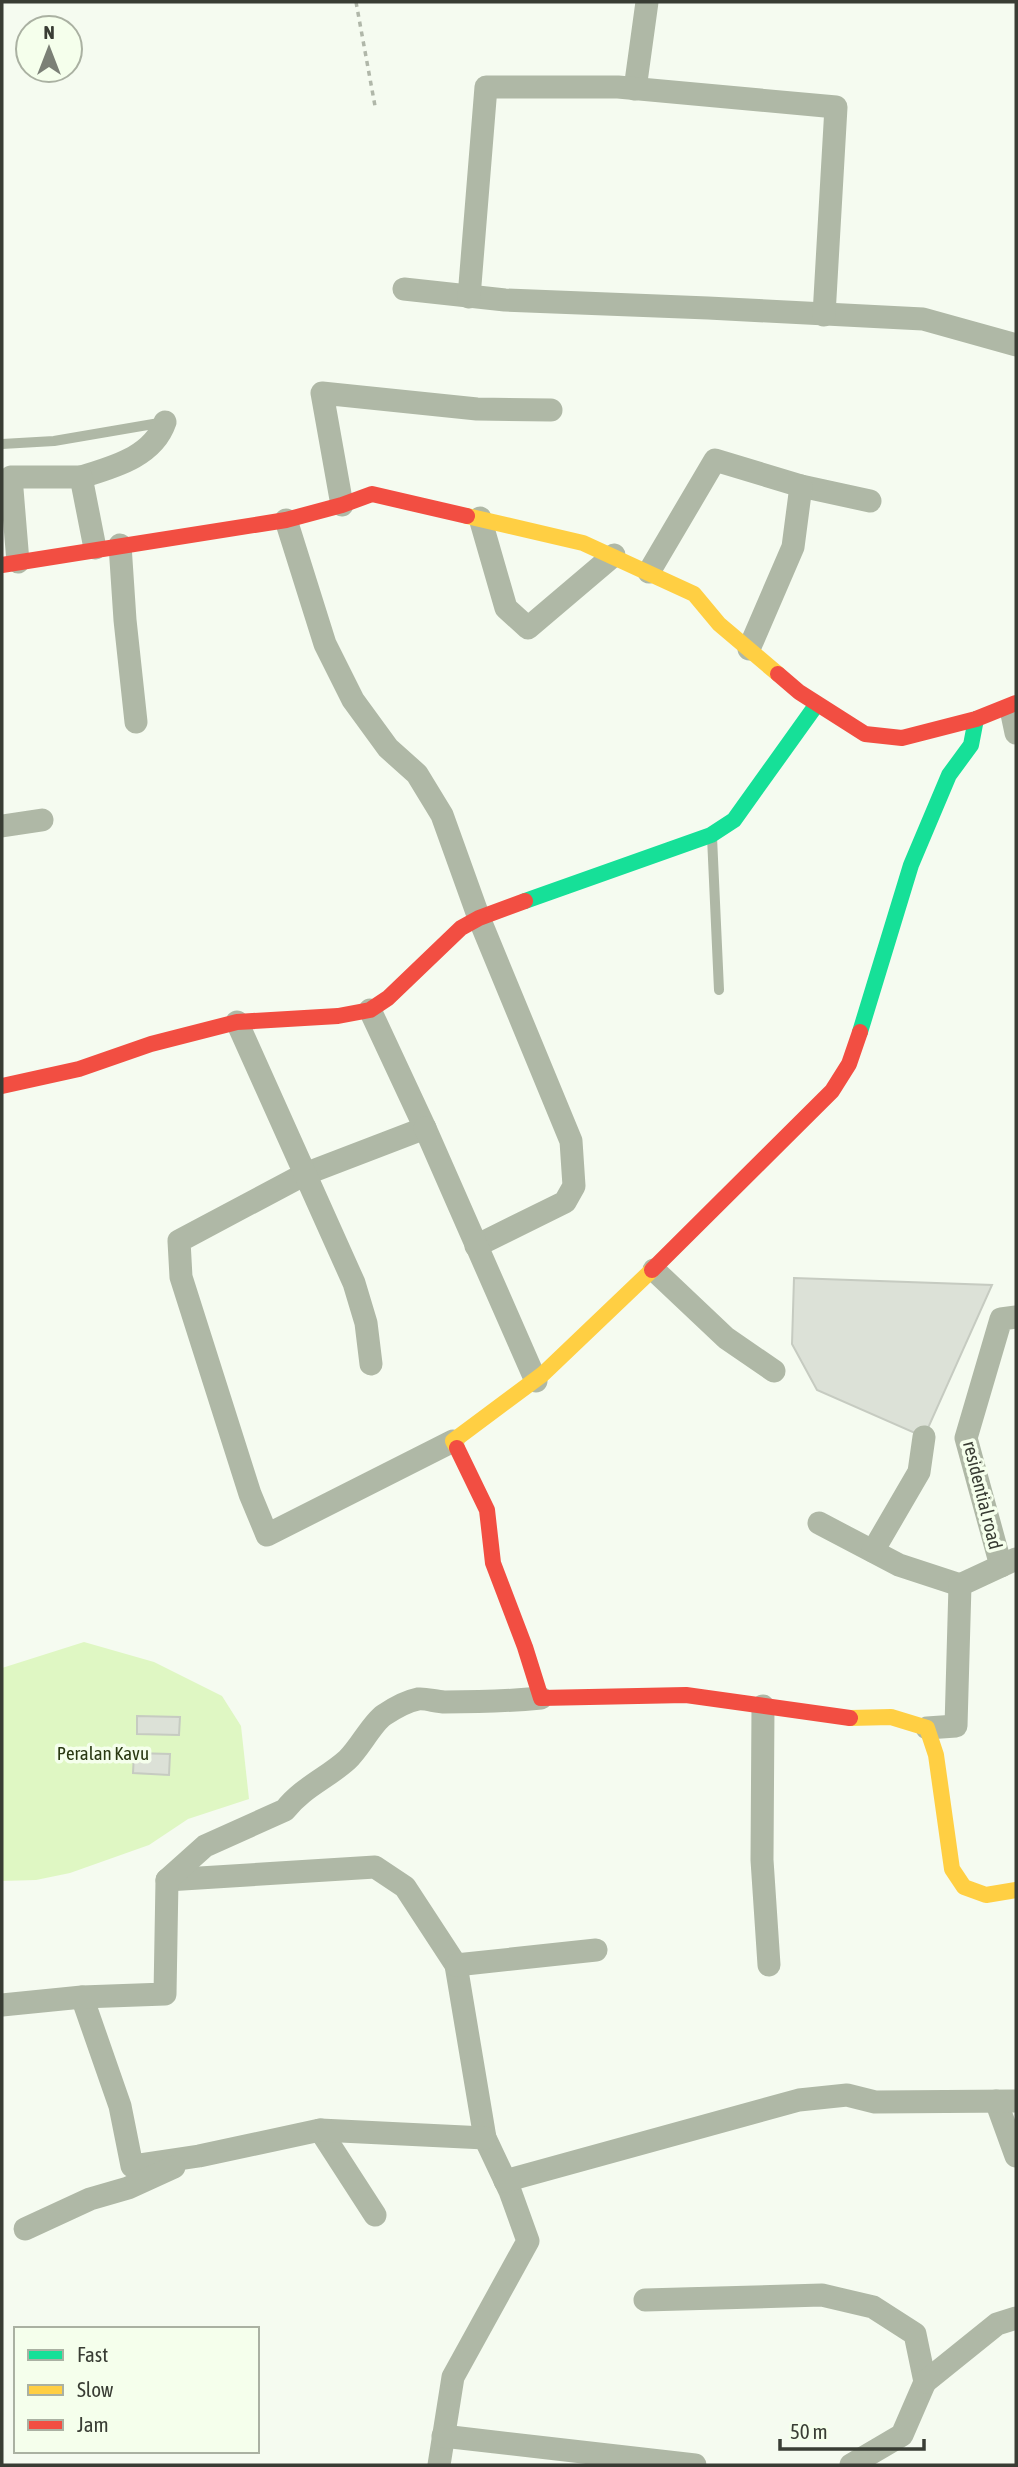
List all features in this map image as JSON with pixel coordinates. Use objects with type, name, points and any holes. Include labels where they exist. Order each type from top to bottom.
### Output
[{"type":"street","points":[[635,89],[647,2]]},
{"type":"street","points":[[469,297],[486,87],[635,89],[836,107],[824,315]]},
{"type":"street","points":[[404,289],[469,297],[923,319],[1016,345]]},
{"type":"street","points":[[342,505],[322,393],[477,409],[551,410]]},
{"type":"street","points":[[165,422],[162,432],[133,460],[81,477],[11,477],[10,564],[95,548],[286,520],[372,494],[583,543],[649,572],[694,594],[719,624],[799,692],[864,734],[902,738],[976,719],[1016,705]]},
{"type":"street","points":[[649,572],[715,460],[801,486],[870,501]]},
{"type":"street","points":[[81,477],[95,548]]},
{"type":"street","points":[[749,649],[793,547],[801,486]]},
{"type":"street","points":[[480,518],[506,608],[528,628],[614,555]]},
{"type":"street","points":[[286,520],[325,644],[352,701],[388,748],[417,774],[442,814],[479,918],[571,1141],[574,1186],[565,1202],[476,1246]]},
{"type":"street","points":[[120,545],[136,722]]},
{"type":"street","points":[[2,1086],[79,1069],[151,1044],[237,1022],[338,1016],[370,1010],[388,998],[461,928],[479,918],[711,835],[734,820],[817,704]]},
{"type":"street","points":[[1016,705],[1012,714],[1016,733]]},
{"type":"street","points":[[425,1128],[305,1174],[179,1241],[181,1277],[250,1493],[267,1535],[453,1441],[485,1421],[536,1381],[604,1320],[832,1091],[849,1064],[911,865],[949,775],[971,745],[976,719]]},
{"type":"street","points":[[2,826],[42,820]]},
{"type":"street","points":[[370,1010],[536,1381]]},
{"type":"street","points":[[237,1022],[354,1283],[366,1323],[371,1364]]},
{"type":"street","points":[[653,1270],[726,1338],[774,1371]]},
{"type":"street","name":"residential road","points":[[1009,1562],[966,1438],[1001,1319],[1016,1317]]},
{"type":"street","points":[[873,1551],[919,1472],[924,1437]]},
{"type":"street","points":[[453,1441],[486,1510],[493,1563],[541,1698]]},
{"type":"street","points":[[819,1523],[898,1565],[960,1585],[1009,1562]]},
{"type":"street","points":[[2,2005],[82,1997],[165,1994],[167,1880],[205,1846],[285,1810],[293,1799],[350,1757],[382,1716],[419,1699],[472,1702],[686,1695],[844,1718],[891,1717],[927,1728],[956,1726],[960,1585]]},
{"type":"street","points":[[763,1706],[762,1860],[769,1965]]},
{"type":"street","points":[[927,1728],[936,1755],[952,1869],[964,1887],[986,1895],[1016,1890]]},
{"type":"street","points":[[167,1880],[376,1867],[405,1887],[456,1965],[485,2138],[505,2180],[528,2241],[453,2377],[439,2465]]},
{"type":"street","points":[[456,1965],[596,1950]]},
{"type":"street","points":[[82,1997],[120,2106],[132,2166],[199,2156],[320,2130],[485,2138]]},
{"type":"street","points":[[505,2180],[799,2100],[847,2095],[875,2102],[1006,2101],[1016,2156]]},
{"type":"street","points":[[320,2130],[376,2215]]},
{"type":"street","points":[[25,2229],[90,2199],[128,2189],[199,2156]]},
{"type":"street","points":[[645,2300],[822,2295],[873,2307],[915,2334],[925,2382]]},
{"type":"street","points":[[851,2465],[902,2435],[925,2382],[997,2324],[1016,2318]]},
{"type":"street","points":[[443,2436],[695,2465]]},
{"type":"lane","points":[[2,444],[54,441],[165,422]]},
{"type":"lane","points":[[711,835],[719,990]]},
{"type":"path","points":[[356,2],[375,107]]},
{"type":"green space","name":"Peralan Kavu","points":[[84,1642],[154,1662],[222,1696],[241,1726],[249,1799],[188,1819],[149,1845],[70,1873],[36,1880],[2,1881],[2,1668]]},
{"type":"building","points":[[794,1278],[992,1285],[924,1437],[817,1390],[792,1344]]},
{"type":"building","points":[[137,1716],[180,1717],[179,1735],[137,1734]]},
{"type":"building","points":[[134,1753],[170,1754],[169,1775],[133,1773]]},
{"type":"traffic: fast","points":[[525,901],[711,835],[734,820],[817,704]]},
{"type":"traffic: fast","points":[[860,1032],[911,865],[949,775],[971,745],[976,719]]},
{"type":"traffic: slow","points":[[467,516],[583,543],[694,594],[719,624],[778,674]]},
{"type":"traffic: slow","points":[[457,1448],[453,1441],[543,1374],[652,1270]]},
{"type":"traffic: slow","points":[[850,1718],[891,1717],[927,1728],[936,1755],[952,1869],[964,1887],[986,1895],[1016,1890]]},
{"type":"traffic: jam","points":[[2,565],[286,520],[372,494],[467,516]]},
{"type":"traffic: jam","points":[[778,674],[799,692],[865,734],[902,738],[976,719],[1016,703]]},
{"type":"traffic: jam","points":[[2,1086],[79,1069],[151,1044],[237,1022],[338,1016],[370,1010],[388,998],[461,928],[479,918],[525,901]]},
{"type":"traffic: jam","points":[[652,1270],[832,1091],[849,1064],[860,1032]]},
{"type":"traffic: jam","points":[[457,1448],[487,1510],[493,1563],[541,1698],[686,1695],[850,1718]]}]
